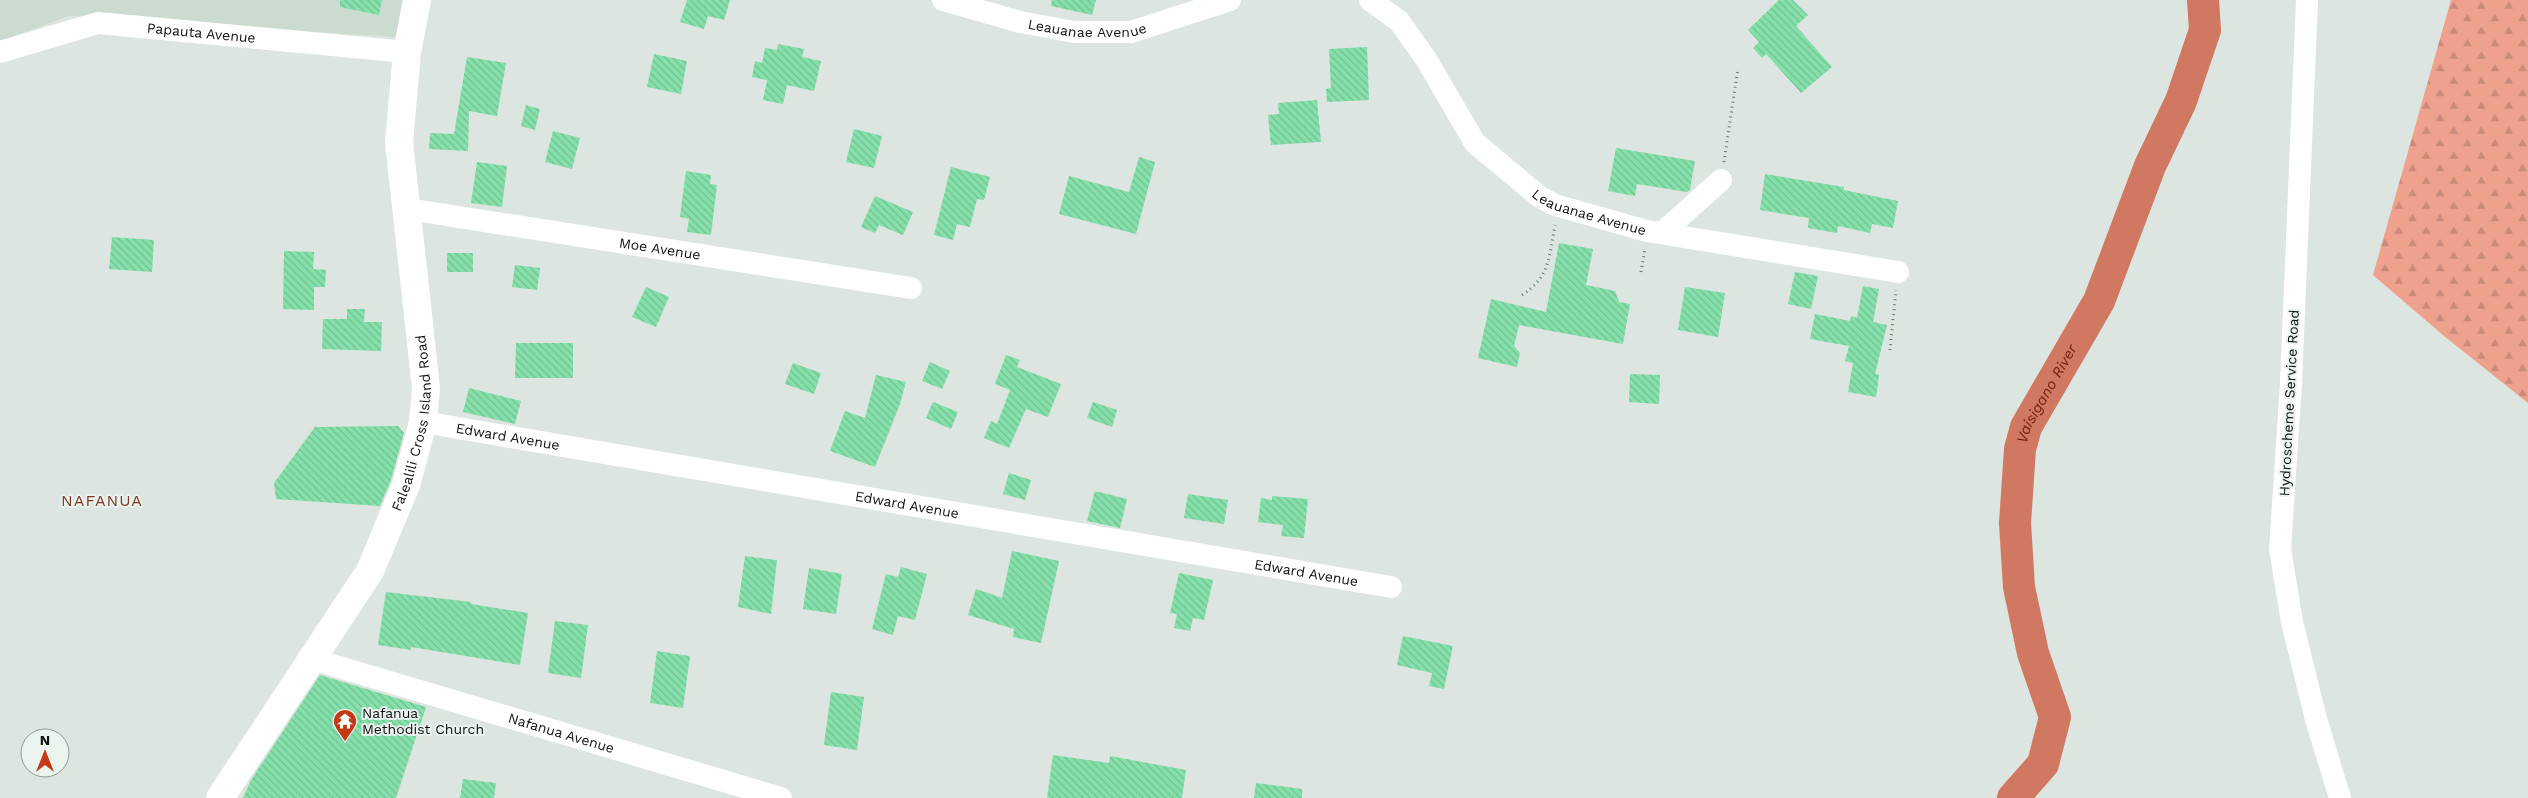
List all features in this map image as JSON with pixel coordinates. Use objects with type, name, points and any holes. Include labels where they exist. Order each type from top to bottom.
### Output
[{"type":"main road","name":"Falealili Cross Island Road","points":[[220,798],[370,571],[406,485],[423,422],[426,388],[408,209],[399,142],[407,52],[417,0]]},
{"type":"street","name":"Leauanae Avenue","points":[[943,0],[1020,22],[1074,32],[1131,32],[1230,0]]},
{"type":"street","name":"Leauanae Avenue","points":[[1370,0],[1399,21],[1426,59],[1475,143],[1540,197],[1555,205],[1662,233],[1898,272]]},
{"type":"street","name":"Hydroscheme Service Road","points":[[2307,0],[2291,374],[2280,549],[2292,622],[2316,719],[2340,798]]},
{"type":"street","name":"Papauta Avenue","points":[[0,52],[98,23],[407,52]]},
{"type":"street","points":[[1662,233],[1721,180]]},
{"type":"street","name":"Moe Avenue","points":[[408,209],[911,288]]},
{"type":"street","name":"Edward Avenue","points":[[423,422],[1391,587]]},
{"type":"street","name":"Nafanua Avenue","points":[[312,658],[782,798]]},
{"type":"path","points":[[1721,180],[1738,68]]},
{"type":"path","points":[[1522,296],[1536,286],[1548,268],[1555,223],[1555,205]]},
{"type":"path","points":[[1890,350],[1898,272]]},
{"type":"shaded area","points":[[0,0],[403,0],[396,37],[69,16],[0,41]]},
{"type":"green space","points":[[2451,0],[2528,0],[2528,403],[2444,336],[2373,275]]},
{"type":"building","points":[[340,0],[382,0],[379,15],[340,7]]},
{"type":"building","points":[[687,0],[730,0],[724,20],[708,16],[704,29],[680,22]]},
{"type":"building","points":[[1052,0],[1096,0],[1092,15],[1051,6]]},
{"type":"building","points":[[1779,0],[1793,0],[1808,15],[1796,26],[1832,67],[1801,93],[1766,54],[1762,58],[1753,48],[1759,42],[1748,30]]},
{"type":"building","points":[[778,44],[804,49],[802,57],[821,61],[814,91],[787,85],[783,104],[763,100],[767,80],[752,77],[755,61],[762,63],[765,48],[777,50]]},
{"type":"building","points":[[1367,47],[1369,100],[1327,102],[1326,89],[1331,88],[1329,49]]},
{"type":"building","points":[[654,54],[687,61],[681,94],[647,87]]},
{"type":"building","points":[[467,57],[506,63],[497,116],[469,111],[468,151],[429,149],[430,133],[454,134]]},
{"type":"building","points":[[1317,100],[1321,142],[1271,145],[1268,115],[1279,114],[1278,103]]},
{"type":"building","points":[[526,105],[540,109],[535,130],[521,126]]},
{"type":"building","points":[[854,129],[882,136],[874,168],[846,162]]},
{"type":"building","points":[[553,131],[580,138],[572,169],[545,162]]},
{"type":"building","points":[[1616,148],[1695,161],[1690,190],[1687,192],[1637,184],[1635,196],[1608,191]]},
{"type":"building","points":[[1139,157],[1155,162],[1136,234],[1059,214],[1069,176],[1129,192]]},
{"type":"building","points":[[477,162],[507,166],[502,207],[471,203]]},
{"type":"building","points":[[951,167],[990,177],[984,200],[977,199],[970,227],[957,224],[953,240],[934,235]]},
{"type":"building","points":[[686,171],[711,175],[710,184],[717,185],[711,235],[687,232],[689,219],[680,217]]},
{"type":"building","points":[[1765,174],[1844,187],[1844,190],[1898,201],[1893,228],[1872,224],[1870,233],[1838,226],[1837,233],[1808,228],[1809,218],[1760,210]]},
{"type":"building","points":[[875,196],[913,212],[903,235],[879,225],[875,233],[861,227]]},
{"type":"building","points":[[112,237],[154,240],[152,272],[109,269]]},
{"type":"building","points":[[1559,243],[1593,249],[1586,285],[1615,291],[1619,302],[1630,304],[1623,344],[1519,325],[1514,346],[1520,353],[1517,367],[1478,358],[1491,299],[1546,312]]},
{"type":"building","points":[[284,251],[314,252],[313,269],[326,270],[325,287],[314,287],[314,310],[283,309]]},
{"type":"building","points":[[447,253],[473,253],[473,272],[447,272]]},
{"type":"building","points":[[515,265],[540,268],[537,290],[512,287]]},
{"type":"building","points":[[1795,272],[1818,276],[1811,309],[1788,304]]},
{"type":"building","points":[[1863,286],[1879,289],[1873,322],[1887,325],[1875,374],[1879,375],[1876,397],[1848,392],[1853,363],[1845,361],[1849,346],[1810,339],[1815,314],[1850,321],[1851,316],[1857,318]]},
{"type":"building","points":[[646,287],[669,297],[656,327],[632,317]]},
{"type":"building","points":[[1685,287],[1725,293],[1718,337],[1678,330]]},
{"type":"building","points":[[347,309],[365,309],[364,322],[382,322],[381,351],[322,349],[323,319],[347,319]]},
{"type":"building","points":[[516,343],[573,343],[573,378],[515,378]]},
{"type":"building","points":[[1006,355],[1020,360],[1017,367],[1061,384],[1048,417],[1026,409],[1009,448],[984,438],[991,421],[997,424],[1010,390],[995,384]]},
{"type":"building","points":[[930,362],[950,371],[942,389],[922,381]]},
{"type":"building","points":[[793,363],[821,373],[814,394],[785,384]]},
{"type":"building","points":[[1630,374],[1660,375],[1659,404],[1629,402]]},
{"type":"building","points":[[876,375],[906,382],[900,404],[875,467],[830,451],[845,411],[865,418]]},
{"type":"building","points":[[469,388],[521,401],[515,424],[463,412]]},
{"type":"building","points":[[933,402],[958,412],[951,429],[926,418]]},
{"type":"building","points":[[1093,402],[1117,410],[1112,427],[1087,418]]},
{"type":"building","points":[[398,426],[404,433],[391,480],[380,506],[276,499],[274,483],[315,427]]},
{"type":"building","points":[[1009,473],[1031,480],[1025,500],[1003,494]]},
{"type":"building","points":[[1095,491],[1127,499],[1120,528],[1087,521]]},
{"type":"building","points":[[1188,494],[1228,500],[1224,524],[1184,518]]},
{"type":"building","points":[[1272,496],[1308,499],[1304,538],[1281,536],[1283,525],[1258,522],[1261,498],[1272,500]]},
{"type":"building","points":[[1012,551],[1059,561],[1041,643],[1013,637],[1014,629],[968,615],[976,589],[1002,598]]},
{"type":"building","points":[[745,556],[777,560],[771,614],[738,607]]},
{"type":"building","points":[[901,567],[927,574],[915,620],[898,616],[893,635],[872,629],[886,574],[898,577]]},
{"type":"building","points":[[809,568],[842,574],[836,614],[803,609]]},
{"type":"building","points":[[1179,573],[1213,580],[1204,620],[1193,618],[1190,631],[1174,628],[1177,614],[1170,613]]},
{"type":"building","points":[[386,592],[471,602],[471,604],[528,613],[520,665],[411,647],[411,650],[378,645]]},
{"type":"building","points":[[555,621],[588,625],[581,678],[548,673]]},
{"type":"building","points":[[1403,636],[1453,646],[1444,689],[1429,686],[1432,673],[1397,665]]},
{"type":"building","points":[[657,651],[690,656],[683,708],[650,703]]},
{"type":"building","name":"Nafanua Methodist Church","points":[[320,675],[426,707],[396,798],[243,798],[251,780]]},
{"type":"building","points":[[831,692],[864,697],[857,750],[824,745]]},
{"type":"building","points":[[1053,755],[1109,763],[1110,756],[1186,770],[1182,798],[1047,798]]},
{"type":"building","points":[[463,779],[496,783],[494,798],[460,798]]},
{"type":"building","points":[[1256,783],[1302,789],[1302,798],[1254,798]]},
{"type":"waterway","name":"Vaisigano River","points":[[2013,798],[2043,764],[2055,717],[2033,653],[2019,587],[2015,523],[2020,449],[2026,427],[2099,301],[2150,166],[2181,101],[2205,30],[2203,0]]},
{"type":"place","name":"Nafanua Methodist Church","points":[[345,742]]},
{"type":"district","name":"NAFANUA","points":[[102,500]]}]
